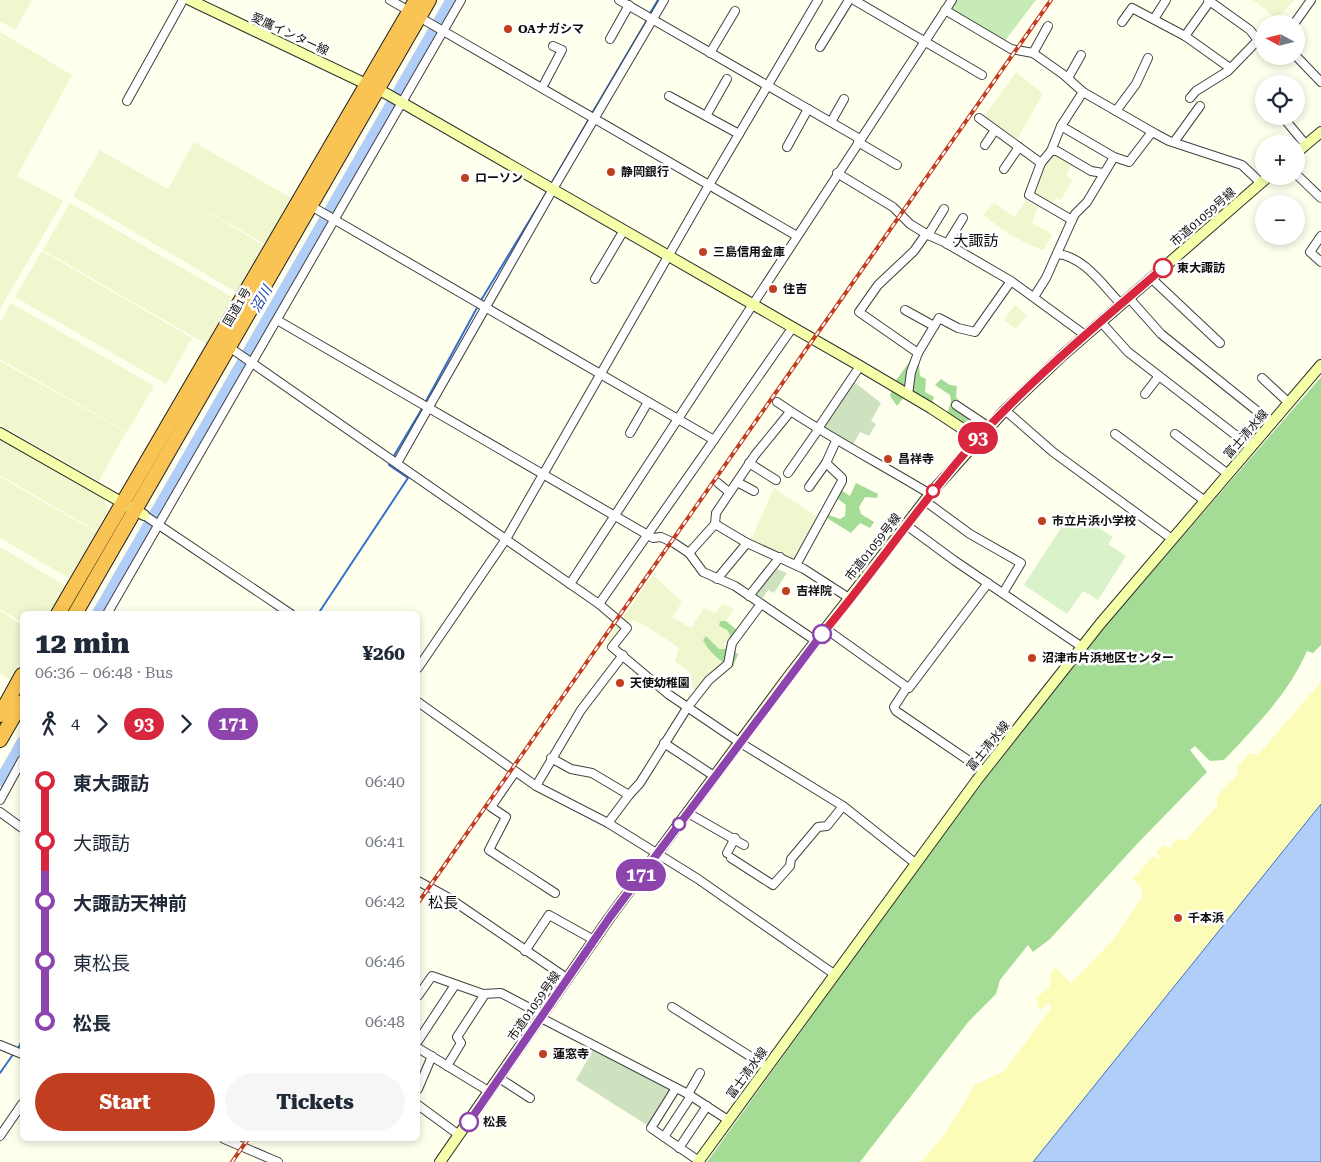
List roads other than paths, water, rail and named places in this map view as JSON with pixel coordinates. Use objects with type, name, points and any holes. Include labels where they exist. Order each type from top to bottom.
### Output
[{"type":"highway","name":"国道1号","points":[[77,611],[140,512],[316,209],[418,12],[429,0]]},
{"type":"highway","name":"国道1号","points":[[60,611],[123,503],[377,89]]},
{"type":"highway","points":[[0,715],[20,679]]},
{"type":"highway","points":[[0,740],[20,705]]},
{"type":"street","points":[[127,101],[183,0]]},
{"type":"street","name":"愛鷹インター線","points":[[190,0],[401,102],[860,366],[978,439]]},
{"type":"street","points":[[390,0],[418,12],[441,31],[796,236]]},
{"type":"street","points":[[109,611],[441,31],[461,0]]},
{"type":"street","points":[[620,0],[831,122],[897,165]]},
{"type":"street","points":[[397,463],[486,307],[549,186],[594,118],[654,20],[664,0]]},
{"type":"street","points":[[420,665],[506,539],[709,185],[818,0]]},
{"type":"street","points":[[820,47],[849,0]]},
{"type":"street","points":[[854,0],[982,75]]},
{"type":"street","points":[[570,584],[858,140],[952,0]]},
{"type":"street","points":[[1154,19],[1166,0]]},
{"type":"street","points":[[1185,36],[1209,0],[1250,30],[1255,36]]},
{"type":"street","points":[[1300,15],[1311,0]]},
{"type":"street","points":[[610,39],[629,5]]},
{"type":"street","points":[[1122,22],[1132,8],[1185,36],[1230,68]]},
{"type":"street","points":[[945,10],[1011,49],[1033,53],[1068,78],[1083,92],[1152,132],[1174,142],[1242,165],[1255,178]]},
{"type":"street","points":[[710,53],[735,11]]},
{"type":"street","points":[[1033,53],[1048,26]]},
{"type":"street","points":[[1190,98],[1196,91],[1230,68],[1255,43]]},
{"type":"street","points":[[542,88],[562,50],[553,46]]},
{"type":"street","points":[[1068,78],[1081,55]]},
{"type":"street","points":[[1116,111],[1136,84],[1148,58]]},
{"type":"street","points":[[1305,65],[1321,82]]},
{"type":"street","points":[[706,116],[728,79]]},
{"type":"street","points":[[1072,220],[1029,195],[1040,163],[1051,152],[1061,126],[1083,92]]},
{"type":"street","points":[[669,96],[739,134]]},
{"type":"street","points":[[831,122],[844,99]]},
{"type":"street","points":[[1174,142],[1200,106]]},
{"type":"street","points":[[787,147],[808,109]]},
{"type":"street","points":[[979,118],[1040,163]]},
{"type":"street","points":[[1289,125],[1306,145],[1321,132]]},
{"type":"street","points":[[1061,126],[1114,157],[1129,162],[1152,132]]},
{"type":"street","points":[[986,145],[995,130]]},
{"type":"street","points":[[1004,169],[1019,147]]},
{"type":"street","points":[[1051,152],[1057,151],[1091,171],[1103,172]]},
{"type":"street","points":[[1034,298],[1046,278],[1075,214],[1087,202],[1103,172],[1114,157]]},
{"type":"street","points":[[838,172],[894,207],[910,224],[1010,281],[1085,335]]},
{"type":"street","points":[[1305,183],[1321,198]]},
{"type":"street","name":"市道01059号線","points":[[440,1162],[594,940],[714,776],[927,498],[1005,410],[1085,335],[1260,185]]},
{"type":"street","points":[[316,209],[714,440]]},
{"type":"street","points":[[918,353],[859,312],[878,285],[914,251],[944,209]]},
{"type":"street","points":[[947,244],[963,218]]},
{"type":"street","points":[[595,279],[624,230]]},
{"type":"street","points":[[1321,236],[1310,252],[1321,262]]},
{"type":"street","points":[[1057,254],[1064,255],[1084,266],[1161,334],[1272,423]]},
{"type":"street","points":[[1152,278],[1220,343]]},
{"type":"street","points":[[908,395],[911,372],[918,353],[939,318],[958,328],[975,332],[1010,281]]},
{"type":"street","points":[[906,310],[934,326]]},
{"type":"street","points":[[277,320],[653,538],[661,537],[668,540],[689,553],[703,572],[735,586],[816,641]]},
{"type":"street","points":[[1101,322],[1128,352],[1251,447]]},
{"type":"street","points":[[599,604],[793,327]]},
{"type":"street","points":[[233,350],[599,604],[627,628],[612,647],[661,689],[739,742],[843,806],[915,863]]},
{"type":"street","name":"富士清水線","points":[[699,1162],[766,1066],[984,771],[1082,647],[1321,365]]},
{"type":"street","points":[[788,473],[860,366]]},
{"type":"street","points":[[1145,394],[1159,376]]},
{"type":"street","points":[[1262,378],[1289,403]]},
{"type":"street","points":[[630,433],[648,402]]},
{"type":"street","points":[[776,402],[836,441],[873,459],[927,498],[970,534],[1021,563],[1003,593]]},
{"type":"street","points":[[956,405],[989,427]]},
{"type":"street","points":[[1005,410],[1053,452],[1172,539]]},
{"type":"street","points":[[689,553],[715,524],[716,513],[749,463],[790,412]]},
{"type":"street","points":[[0,434],[159,523],[287,611]]},
{"type":"street","points":[[1115,434],[1205,501]]},
{"type":"street","points":[[1175,434],[1228,474]]},
{"type":"street","points":[[809,487],[826,464],[836,441]]},
{"type":"street","points":[[749,463],[776,480]]},
{"type":"street","points":[[796,565],[842,481],[842,478],[826,464]]},
{"type":"street","points":[[737,482],[754,491]]},
{"type":"street","points":[[718,483],[730,492]]},
{"type":"street","points":[[715,524],[747,543],[796,565],[849,598]]},
{"type":"street","points":[[906,525],[1082,647]]},
{"type":"street","points":[[717,579],[747,543]]},
{"type":"street","points":[[749,596],[780,557]]},
{"type":"street","points":[[984,771],[896,711],[894,707],[907,687],[909,688],[945,642],[988,583]]},
{"type":"street","points":[[608,823],[629,795],[640,784],[687,708],[709,680],[728,664],[732,643],[761,604]]},
{"type":"street","points":[[826,629],[907,687]]},
{"type":"street","points":[[536,786],[581,710],[623,655]]},
{"type":"street","points":[[420,703],[536,786],[608,823],[723,896],[834,974]]},
{"type":"street","points":[[664,743],[714,776]]},
{"type":"street","points":[[551,758],[570,769],[592,773],[629,795]]},
{"type":"street","points":[[0,800],[20,764]]},
{"type":"street","points":[[515,772],[491,807],[506,817],[489,850],[555,893]]},
{"type":"street","points":[[735,838],[729,856],[773,885],[790,866],[791,859],[818,827],[827,826],[843,806]]},
{"type":"street","points":[[0,812],[20,827]]},
{"type":"street","points":[[688,813],[744,844]]},
{"type":"street","points":[[420,882],[448,898],[525,952],[568,979]]},
{"type":"street","points":[[525,952],[549,915],[594,940]]},
{"type":"street","points":[[420,990],[432,976],[485,994],[501,993],[542,1017],[690,1095],[728,1120]]},
{"type":"street","points":[[420,1038],[455,985]]},
{"type":"street","points":[[447,1066],[461,1043],[457,1037],[485,994]]},
{"type":"street","points":[[672,1008],[766,1066]]},
{"type":"street","points":[[0,1045],[20,1053]]},
{"type":"street","points":[[420,1049],[490,1092]]},
{"type":"street","points":[[420,1084],[432,1056]]},
{"type":"street","points":[[664,1137],[690,1095],[700,1073]]},
{"type":"street","points":[[499,1078],[530,1098]]},
{"type":"street","points":[[676,1088],[651,1128],[699,1162]]},
{"type":"street","points":[[420,1106],[459,1135]]},
{"type":"street","points":[[679,1148],[708,1106]]},
{"type":"street","points":[[0,1136],[20,1107]]},
{"type":"street","points":[[229,1141],[278,1162]]},
{"type":"water","points":[[1321,804],[1321,1162],[1033,1162]]},
{"type":"waterway","name":"沼川","points":[[99,611],[451,0]]},
{"type":"waterway","points":[[649,15],[658,0]]},
{"type":"waterway","points":[[591,115],[647,20]]},
{"type":"waterway","points":[[551,184],[589,119]]},
{"type":"waterway","points":[[480,302],[548,190]]},
{"type":"waterway","points":[[425,403],[478,306]]},
{"type":"waterway","points":[[392,459],[423,407]]},
{"type":"waterway","points":[[320,611],[408,478],[389,465],[390,463]]},
{"type":"waterway","name":"沼川","points":[[0,781],[20,746]]},
{"type":"waterway","points":[[17,1050],[20,1045]]},
{"type":"waterway","points":[[0,1073],[14,1053]]},
{"type":"railway","points":[[420,900],[1051,0]]},
{"type":"railway","points":[[232,1162],[247,1141]]},
{"type":"place","name":"OAナガシマ","points":[[508,29]]},
{"type":"place","name":"静岡銀行","points":[[611,172]]},
{"type":"place","name":"ローソン","points":[[465,178]]},
{"type":"place","name":"三島信用金庫","points":[[703,252]]},
{"type":"place","name":"東大諏訪","points":[[1163,268]]},
{"type":"place","name":"住吉","points":[[773,289]]},
{"type":"place","name":"昌祥寺","points":[[888,459]]},
{"type":"place","name":"市立片浜小学校","points":[[1042,521]]},
{"type":"place","name":"吉祥院","points":[[786,591]]},
{"type":"place","name":"沼津市片浜地区センター","points":[[1032,658]]},
{"type":"place","name":"天使幼稚園","points":[[620,683]]},
{"type":"place","name":"千本浜","points":[[1178,918]]},
{"type":"place","name":"蓮窓寺","points":[[543,1054]]},
{"type":"place","name":"松長","points":[[469,1122]]},
{"type":"district","name":"大諏訪","points":[[976,241]]},
{"type":"district","name":"松長","points":[[443,903]]}]
